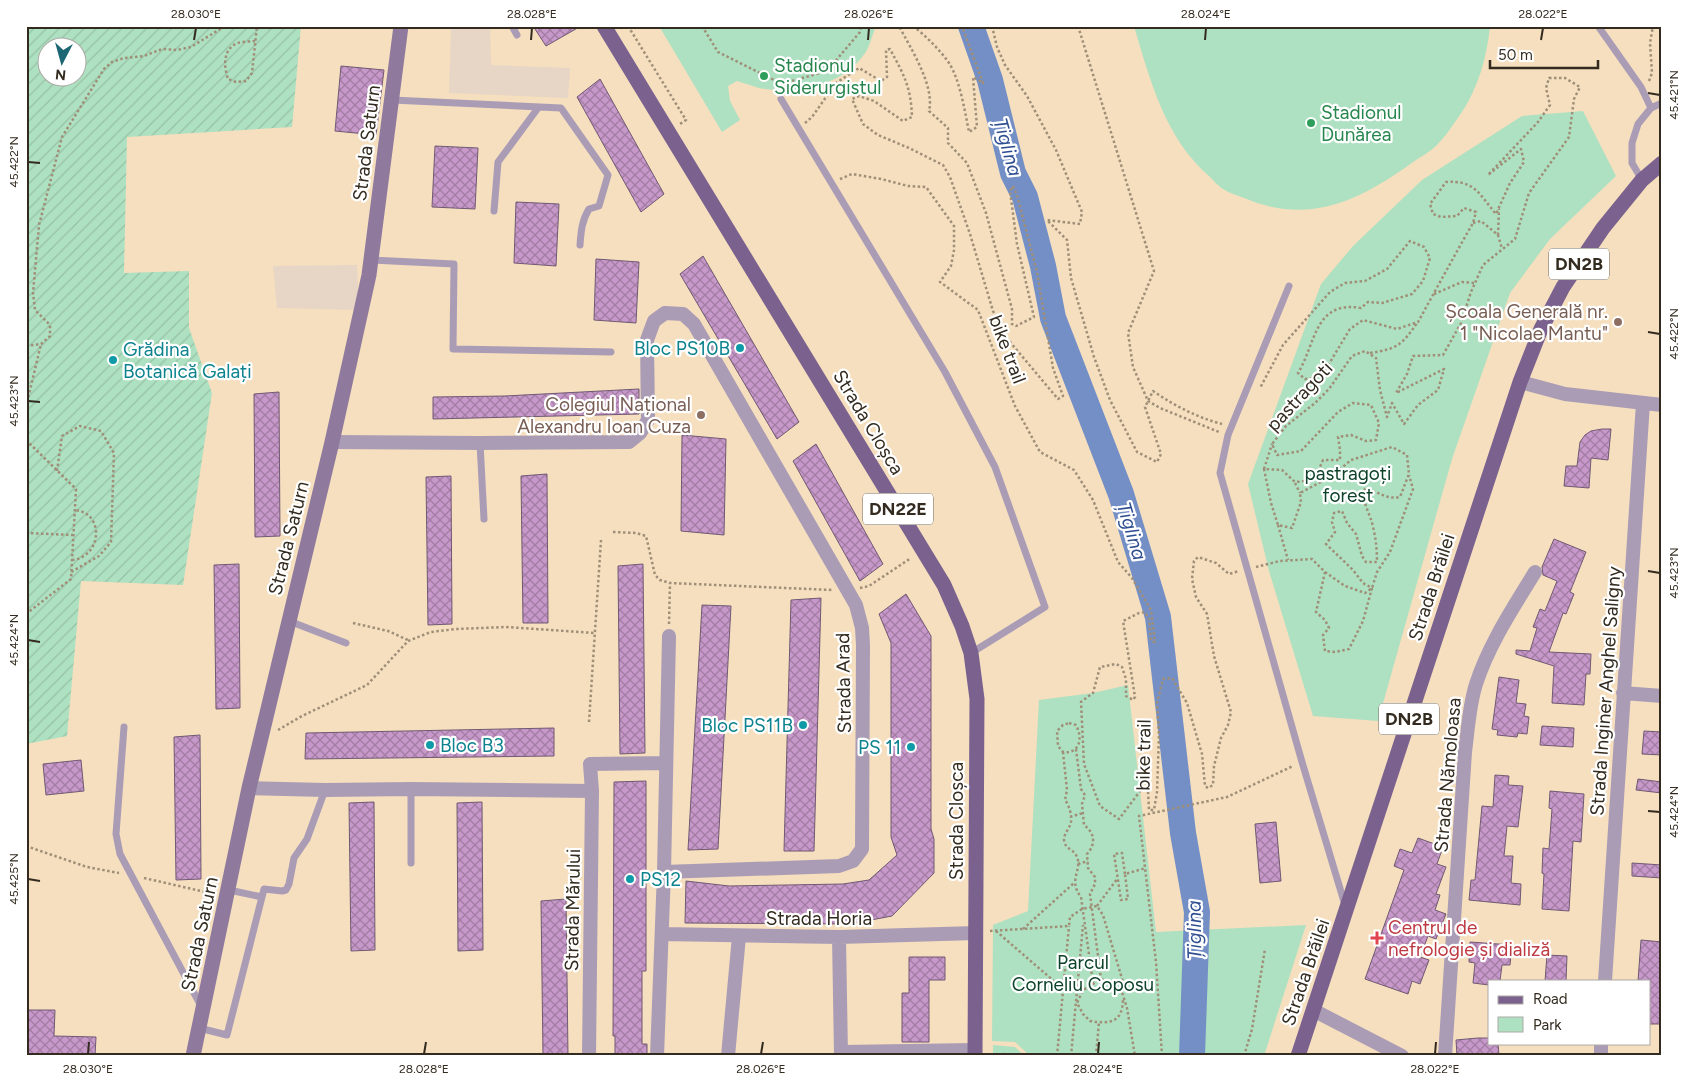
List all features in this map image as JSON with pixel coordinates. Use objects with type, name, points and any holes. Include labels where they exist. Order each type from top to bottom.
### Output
[{"type":"main road","name":"Strada Cloșca","points":[[604,26],[944,585],[962,626],[971,653],[977,699],[975,1053]]},
{"type":"main road","name":"Strada Brăilei","points":[[1298,1056],[1520,382],[1541,328],[1563,287],[1603,228],[1642,180],[1662,163]]},
{"type":"street","name":"Strada Saturn","points":[[193,1056],[249,788],[332,442],[371,260],[401,26]]},
{"type":"street","name":"Strada Arad","points":[[480,443],[629,442],[640,433],[648,420],[647,340],[654,321],[666,313],[683,314],[694,324],[856,605],[862,628],[863,645],[862,850],[853,861],[839,866],[664,872]]},
{"type":"street","points":[[1520,382],[1565,394],[1662,405]]},
{"type":"street","name":"Strada Inginer Anghel Saligny","points":[[1605,980],[1643,403]]},
{"type":"street","points":[[332,442],[480,443]]},
{"type":"street","name":"Strada Nămoloasa","points":[[1445,1056],[1465,752],[1470,711],[1475,686],[1483,663],[1507,617],[1535,572]]},
{"type":"street","points":[[657,1056],[664,872],[669,636]]},
{"type":"street","points":[[1623,693],[1662,696]]},
{"type":"street","name":"Strada Mărului","points":[[589,1056],[592,791],[590,764],[666,763]]},
{"type":"street","points":[[249,788],[592,791]]},
{"type":"street","name":"Strada Horia","points":[[662,934],[839,938],[976,933]]},
{"type":"street","points":[[728,1056],[739,936]]},
{"type":"street","points":[[839,938],[841,1054],[975,1053]]},
{"type":"street","points":[[1313,1010],[1402,1056]]},
{"type":"lane","points":[[512,26],[516,35]]},
{"type":"lane","points":[[1598,26],[1641,88],[1651,108]]},
{"type":"lane","points":[[781,99],[945,372],[995,467],[1045,607],[971,653]]},
{"type":"lane","points":[[392,100],[561,108],[608,175],[599,206],[589,209],[584,217],[580,245]]},
{"type":"lane","points":[[1642,180],[1632,163],[1632,143],[1638,124],[1651,108],[1662,103]]},
{"type":"lane","points":[[494,211],[498,162],[538,108]]},
{"type":"lane","points":[[371,260],[454,264],[453,350],[611,352]]},
{"type":"lane","points":[[1289,286],[1228,435],[1220,473],[1302,762],[1347,912]]},
{"type":"lane","points":[[480,443],[484,520]]},
{"type":"lane","points":[[289,621],[346,643]]},
{"type":"lane","points":[[124,727],[116,834],[120,854],[203,1011]]},
{"type":"lane","points":[[411,789],[411,863]]},
{"type":"lane","points":[[199,1028],[227,1035],[264,889],[286,890],[294,858],[307,839],[325,790]]},
{"type":"lane","points":[[229,890],[262,897]]},
{"type":"path","points":[[26,346],[41,344],[50,336],[50,325],[35,310],[33,293],[35,256],[39,225],[62,137],[104,69],[112,62],[124,58],[144,56],[162,49],[177,50],[191,47],[225,26]]},
{"type":"path","points":[[255,41],[238,43],[229,50],[224,68],[228,79],[236,82],[246,81],[252,73],[257,26]]},
{"type":"path","points":[[628,26],[686,120],[668,131]]},
{"type":"path","points":[[702,26],[718,52],[774,80],[781,99]]},
{"type":"path","points":[[792,81],[827,71],[860,32],[861,26]]},
{"type":"path","name":"bike trail","points":[[804,124],[812,117],[836,83],[859,68],[881,80],[887,77],[886,50],[890,49],[907,79],[912,105],[912,117],[903,121],[874,101],[859,96],[852,99],[863,124],[878,135],[943,165],[950,176],[993,311],[1005,336],[1058,399],[1063,396],[1053,368],[1037,272],[1017,195],[1013,186],[1010,191],[1016,244],[1034,317],[1016,326],[1012,324],[1012,309],[983,205],[967,163],[948,143],[948,128],[929,111],[931,102],[922,70],[899,26]]},
{"type":"path","points":[[913,26],[923,34],[950,64],[960,93],[969,132],[977,126],[974,77],[983,83],[962,26]]},
{"type":"path","points":[[992,26],[997,47],[1005,65],[1027,96],[1056,150],[1082,212],[1080,224],[1047,220],[1067,240],[1071,278],[1094,357],[1110,400],[1138,452],[1157,462],[1161,454],[1145,407],[1153,391],[1172,404],[1200,418],[1231,427]]},
{"type":"path","points":[[1078,26],[1154,271],[1128,333],[1133,367],[1148,401],[1160,408],[1228,435]]},
{"type":"path","points":[[1641,88],[1649,80],[1652,73],[1650,43],[1653,26]]},
{"type":"path","points":[[1368,353],[1376,358],[1380,390],[1388,417],[1392,403],[1404,424],[1418,404],[1438,390],[1444,370],[1396,393],[1407,374],[1413,356],[1443,355],[1461,323],[1483,265],[1515,239],[1529,193],[1569,137],[1574,99],[1580,87],[1565,78],[1549,78],[1546,88],[1550,105],[1538,122],[1488,175],[1521,149],[1524,162],[1510,183],[1496,214]]},
{"type":"path","name":"bike trail","points":[[839,180],[852,174],[908,186],[926,187],[954,226],[954,250],[951,266],[940,282],[978,310],[1015,406],[1040,452],[1074,470],[1093,500],[1118,562],[1132,578],[1151,610],[1155,642],[1151,641],[1149,619],[1145,612],[1123,621],[1135,697],[1133,700],[1126,696],[1126,679],[1122,667],[1116,664],[1100,667],[1093,693],[1081,702],[1084,764],[1100,806],[1119,819],[1144,786],[1148,791],[1149,810],[1154,810],[1157,792],[1157,702],[1163,679],[1172,678],[1187,703],[1202,754],[1205,786],[1208,788],[1213,784],[1214,766],[1221,738],[1228,725],[1231,712],[1214,656],[1207,614],[1196,597],[1192,579],[1194,561],[1198,557],[1216,563],[1229,574],[1248,570]]},
{"type":"path","points":[[1418,322],[1473,223],[1476,212],[1464,208],[1457,216],[1441,217],[1433,214],[1430,204],[1446,182],[1461,181],[1475,188],[1496,214]]},
{"type":"path","points":[[1496,214],[1500,206],[1498,235],[1502,249]]},
{"type":"path","points":[[1473,223],[1481,221],[1498,235]]},
{"type":"path","name":"pastragoti","points":[[1256,396],[1283,345],[1330,292],[1344,283],[1364,281],[1387,269],[1410,241],[1424,247],[1430,258],[1423,281],[1418,288],[1412,294],[1395,300],[1382,303],[1368,302],[1360,308],[1348,306],[1328,314],[1315,331],[1306,360],[1298,373],[1305,378],[1321,377],[1350,329],[1363,320],[1397,329],[1418,322]]},
{"type":"path","points":[[1434,294],[1462,282],[1475,283]]},
{"type":"path","name":"pastragoti","points":[[1295,482],[1305,482],[1317,475],[1322,460],[1340,460],[1338,437],[1351,435],[1366,441],[1376,440],[1379,423],[1371,405],[1353,403],[1338,412],[1301,451],[1277,455],[1272,444],[1286,426],[1329,389],[1352,356],[1365,351],[1368,353],[1388,350],[1404,342],[1418,322]]},
{"type":"path","points":[[26,407],[41,344]]},
{"type":"path","points":[[57,471],[62,436],[80,426],[101,431],[114,452],[111,542],[99,556],[71,572]]},
{"type":"path","points":[[26,440],[76,490],[71,579],[26,614]]},
{"type":"path","points":[[1272,444],[1264,469],[1271,503],[1288,560]]},
{"type":"path","points":[[1300,493],[1332,476],[1351,460],[1392,447],[1407,455],[1413,489],[1390,552],[1377,572],[1363,621],[1349,649],[1335,652],[1325,651],[1323,635],[1329,628],[1325,620],[1316,612],[1325,572]]},
{"type":"path","points":[[1264,469],[1282,470],[1295,482],[1300,493],[1301,502],[1292,528],[1278,525]]},
{"type":"path","points":[[1372,588],[1364,583],[1326,544],[1335,532],[1332,522],[1334,513],[1342,511],[1347,523],[1356,534],[1362,556],[1366,562],[1377,562],[1377,548],[1373,525],[1363,499],[1365,489],[1376,491],[1383,496],[1400,497],[1409,474]]},
{"type":"path","points":[[72,560],[80,559],[87,554],[93,548],[96,540],[96,529],[93,521],[80,510],[75,510]]},
{"type":"path","points":[[613,532],[636,533],[646,536],[655,575],[660,580],[670,583],[848,590],[869,586],[923,550]]},
{"type":"path","points":[[26,533],[74,535]]},
{"type":"path","points":[[589,722],[601,540]]},
{"type":"path","points":[[1248,570],[1280,561],[1312,559],[1325,572],[1345,586],[1365,593],[1372,588]]},
{"type":"path","points":[[669,636],[670,583]]},
{"type":"path","points":[[352,622],[388,631],[408,641]]},
{"type":"path","points":[[261,739],[302,716],[368,685],[408,641],[432,632],[506,627],[595,633]]},
{"type":"path","points":[[1063,752],[1069,753],[1076,749],[1080,742],[1080,733],[1076,725],[1069,723],[1063,725],[1057,731],[1058,746],[1063,752],[1067,790],[1065,800],[1069,805],[1071,822],[1064,838],[1065,845],[1076,855],[1077,864],[1074,884],[1081,897],[1093,983]]},
{"type":"path","points":[[1076,749],[1080,788],[1085,794],[1082,804],[1084,826],[1090,829],[1093,835],[1092,850],[1087,854],[1088,868],[1095,877],[1095,884],[1090,894],[1101,979]]},
{"type":"path","points":[[1162,1056],[1156,962],[1139,816],[1227,797],[1302,762]]},
{"type":"path","points":[[1070,817],[1083,813]]},
{"type":"path","points":[[1122,853],[1128,899],[1121,900],[1117,878],[1114,854],[1122,853]]},
{"type":"path","points":[[1077,864],[1088,861]]},
{"type":"path","points":[[1125,874],[1146,868]]},
{"type":"path","points":[[1097,906],[1117,878]]},
{"type":"path","points":[[1022,929],[1074,884]]},
{"type":"path","points":[[1057,1056],[1070,917],[1082,909],[1097,906]]},
{"type":"path","points":[[1097,906],[1103,916],[1123,982],[1120,989]]},
{"type":"path","points":[[1071,1056],[1084,920]]},
{"type":"path","points":[[976,933],[994,930],[1069,926]]},
{"type":"path","points":[[994,930],[1063,989]]},
{"type":"path","points":[[1244,1056],[1252,1029],[1265,950]]},
{"type":"path","points":[[1077,1003],[1083,990],[1101,979],[1110,982],[1120,989],[1127,1008],[1135,1056]]},
{"type":"path","points":[[1077,1003],[1083,1014],[1090,1021],[1108,1023],[1118,1017],[1123,1009],[1123,998]]},
{"type":"path","points":[[1096,1056],[1099,1022]]},
{"type":"shaded area","points":[[451,26],[490,26],[491,65],[570,68],[568,98],[449,93]]},
{"type":"shaded area","points":[[357,265],[359,310],[277,308],[273,266]]},
{"type":"green space","name":"Grădina Botanică Galați","points":[[26,26],[301,26],[292,127],[127,137],[124,273],[189,271],[189,328],[212,393],[183,585],[81,581],[67,736],[26,744]]},
{"type":"green space","name":"Stadionul Siderurgistul","points":[[659,26],[876,26],[868,48],[859,61],[835,79],[805,88],[790,90],[759,88],[737,81],[728,86],[730,101],[740,120],[722,132]]},
{"type":"green space","name":"Stadionul Dunărea","points":[[1134,26],[1490,26],[1487,49],[1477,84],[1452,127],[1434,148],[1390,178],[1351,199],[1331,206],[1289,209],[1267,206],[1225,190],[1217,185],[1194,161],[1170,126],[1161,107],[1146,67]]},
{"type":"green space","name":"pastragoți forest","points":[[1583,111],[1616,176],[1550,239],[1510,293],[1452,459],[1378,721],[1313,716],[1269,571],[1248,484],[1321,284],[1353,246],[1422,180],[1522,116]]},
{"type":"green space","name":"Parcul Corneliu Coposu","points":[[1128,685],[1156,932],[1306,925],[1264,1056],[1030,1056],[1015,1042],[992,1041],[993,925],[1028,911],[1039,700],[1093,693]]},
{"type":"green space","points":[[993,1045],[1015,1047],[1025,1056],[993,1056]]},
{"type":"building","points":[[533,26],[581,26],[546,46]]},
{"type":"building","points":[[341,66],[384,70],[376,135],[335,131]]},
{"type":"building","points":[[600,79],[664,194],[641,212],[577,97]]},
{"type":"building","points":[[435,146],[478,148],[475,209],[432,207]]},
{"type":"building","points":[[516,202],[559,204],[556,266],[514,263]]},
{"type":"building","name":"Bloc PS10B","points":[[703,256],[799,422],[777,439],[680,274]]},
{"type":"building","points":[[596,259],[639,262],[636,323],[594,320]]},
{"type":"building","points":[[639,389],[639,414],[433,419],[433,397],[505,396]]},
{"type":"building","points":[[279,392],[280,536],[255,537],[254,394]]},
{"type":"building","points":[[1611,429],[1608,460],[1591,458],[1589,488],[1564,486],[1566,466],[1577,466],[1580,442],[1591,431]]},
{"type":"building","name":"Colegiul Național Alexandru Ioan Cuza","points":[[682,435],[726,439],[724,535],[681,531]]},
{"type":"building","points":[[816,444],[883,564],[860,581],[793,461]]},
{"type":"building","points":[[547,474],[548,623],[523,623],[521,476]]},
{"type":"building","points":[[451,476],[452,624],[428,625],[426,477]]},
{"type":"building","points":[[1554,539],[1586,552],[1570,592],[1574,594],[1566,614],[1563,613],[1549,652],[1591,654],[1590,674],[1586,674],[1584,705],[1552,703],[1554,666],[1516,654],[1516,650],[1530,651],[1537,628],[1533,627],[1540,609],[1545,611],[1557,581],[1543,575],[1542,567]]},
{"type":"building","points":[[239,564],[240,708],[216,709],[214,565]]},
{"type":"building","points":[[643,564],[645,753],[620,754],[618,566]]},
{"type":"building","name":"PS 11","points":[[906,594],[931,636],[931,829],[934,839],[934,873],[892,916],[850,924],[685,923],[686,881],[729,886],[843,884],[869,880],[897,855],[891,837],[891,643],[879,614]]},
{"type":"building","name":"Bloc PS11B","points":[[821,598],[814,851],[784,851],[791,600]]},
{"type":"building","points":[[702,605],[731,606],[718,849],[688,850]]},
{"type":"building","points":[[1499,677],[1519,680],[1516,703],[1526,704],[1524,716],[1529,717],[1527,734],[1518,733],[1517,737],[1497,735],[1498,730],[1492,729]]},
{"type":"building","points":[[1542,726],[1574,728],[1573,747],[1540,745]]},
{"type":"building","name":"Bloc B3","points":[[554,728],[554,756],[305,759],[306,733]]},
{"type":"building","points":[[1644,731],[1662,732],[1662,755],[1642,754]]},
{"type":"building","points":[[200,735],[201,879],[176,880],[174,737]]},
{"type":"building","points":[[81,760],[84,791],[46,795],[43,764]]},
{"type":"building","points":[[1495,775],[1509,776],[1508,785],[1523,786],[1518,827],[1507,826],[1504,856],[1513,856],[1511,883],[1521,884],[1520,905],[1469,900],[1471,880],[1475,880],[1482,806],[1493,807]]},
{"type":"building","points":[[1638,779],[1662,782],[1662,793],[1636,790]]},
{"type":"building","name":"PS12","points":[[646,781],[646,971],[642,971],[642,1044],[647,1044],[647,1056],[615,1056],[615,1036],[613,1036],[614,782]]},
{"type":"building","points":[[1550,791],[1584,794],[1581,842],[1573,841],[1569,911],[1542,909],[1543,848],[1549,849],[1552,809],[1549,808]]},
{"type":"building","points":[[374,802],[375,950],[351,951],[349,803]]},
{"type":"building","points":[[482,802],[483,950],[458,951],[457,803]]},
{"type":"building","points":[[1276,822],[1281,881],[1260,883],[1255,824]]},
{"type":"building","points":[[1418,838],[1443,847],[1437,864],[1446,867],[1436,894],[1440,895],[1435,910],[1446,914],[1436,939],[1428,936],[1420,957],[1429,960],[1420,984],[1412,981],[1408,994],[1365,979],[1404,870],[1394,866],[1400,849],[1412,853]]},
{"type":"building","points":[[1632,863],[1662,865],[1662,878],[1632,876]]},
{"type":"building","points":[[566,899],[568,1056],[543,1056],[541,901]]},
{"type":"building","points":[[1641,940],[1662,942],[1662,1024],[1650,1024],[1650,980],[1638,980]]},
{"type":"building","points":[[1470,942],[1512,945],[1510,965],[1502,965],[1500,980],[1488,980],[1488,985],[1473,983],[1475,963],[1469,962]]},
{"type":"building","points":[[1547,955],[1567,956],[1566,980],[1545,980]]},
{"type":"building","points":[[909,957],[945,957],[945,980],[929,980],[929,1042],[902,1042],[902,993],[909,993]]},
{"type":"building","points":[[26,1010],[55,1010],[54,1036],[96,1037],[95,1056],[26,1056]]},
{"type":"building","points":[[1488,1038],[1488,1044],[1498,1044],[1499,1056],[1457,1056],[1456,1040]]},
{"type":"waterway","name":"Țiglina","points":[[971,26],[990,80],[1013,173],[1025,197],[1043,266],[1053,318],[1121,494],[1158,617],[1183,833],[1197,912],[1192,1056]]},
{"type":"place","name":"Stadionul Siderurgistul","points":[[764,76]]},
{"type":"place","name":"Stadionul Dunărea","points":[[1311,123]]},
{"type":"place","name":"Școala Generală nr. 1 \"Nicolae Mantu\"","points":[[1618,322]]},
{"type":"place","name":"Bloc PS10B","points":[[740,348]]},
{"type":"place","name":"Grădina Botanică Galați","points":[[113,360]]},
{"type":"place","name":"Colegiul Național Alexandru Ioan Cuza","points":[[701,415]]},
{"type":"place","name":"Bloc PS11B","points":[[803,725]]},
{"type":"place","name":"Bloc B3","points":[[430,745]]},
{"type":"place","name":"PS 11","points":[[911,747]]},
{"type":"place","name":"PS12","points":[[630,879]]},
{"type":"place","name":"Centrul de nefrologie și dializă","points":[[1377,938]]}]
